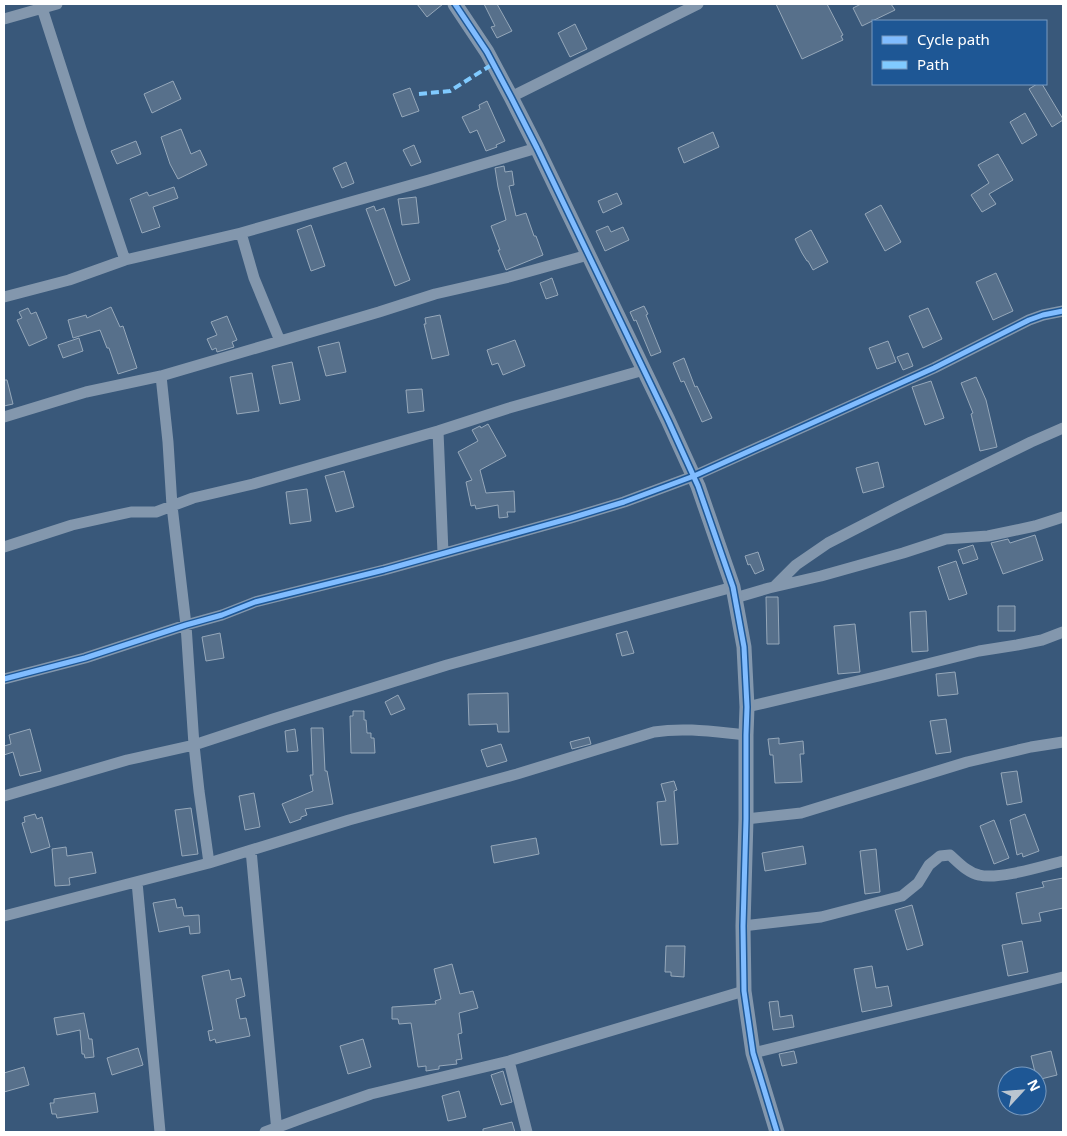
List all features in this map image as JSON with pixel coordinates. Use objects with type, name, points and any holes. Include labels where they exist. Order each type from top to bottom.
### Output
[{"type":"street","points":[[4,19],[57,4]]},
{"type":"street","points":[[455,4],[487,52],[512,97],[644,370],[694,476],[734,592],[744,647],[748,707],[743,926],[744,991],[753,1053],[776,1132]]},
{"type":"street","points":[[512,97],[698,4]]},
{"type":"street","points":[[42,8],[124,260]]},
{"type":"street","points":[[4,297],[69,280],[124,260],[241,233],[537,148]]},
{"type":"street","points":[[241,233],[254,278],[280,341]]},
{"type":"street","points":[[4,417],[86,392],[161,376],[435,294],[510,277],[588,255]]},
{"type":"street","points":[[4,679],[85,658],[222,615],[255,602],[384,570],[615,505],[694,476],[934,368],[1030,320],[1063,311]]},
{"type":"street","points":[[4,548],[72,525],[130,512],[156,512],[193,498],[254,484],[644,370]]},
{"type":"street","points":[[161,376],[172,506],[186,625],[194,745],[209,863]]},
{"type":"street","points":[[774,587],[796,565],[828,543],[904,503],[1063,428]]},
{"type":"street","points":[[438,431],[444,553]]},
{"type":"street","points":[[4,796],[128,760],[194,745],[447,665],[734,592],[774,587],[821,576],[946,539],[988,536],[1035,526],[1063,517]]},
{"type":"street","points":[[748,707],[978,651],[1017,646],[1042,640],[1063,632]]},
{"type":"street","points":[[4,916],[209,863],[349,820],[517,774],[654,732],[685,729],[746,735]]},
{"type":"street","points":[[746,819],[801,813],[967,762],[1031,747],[1063,742]]},
{"type":"street","points":[[251,850],[277,1130]]},
{"type":"street","points":[[743,926],[821,917],[902,896],[918,883],[929,865],[940,856],[950,855],[966,869],[979,875],[999,876],[1063,861]]},
{"type":"street","points":[[137,882],[160,1132]]},
{"type":"street","points":[[753,1053],[1063,977]]},
{"type":"street","points":[[265,1132],[277,1130],[308,1116],[371,1094],[509,1061],[744,991]]},
{"type":"street","points":[[509,1061],[527,1132]]},
{"type":"building","points":[[417,4],[443,4],[427,17]]},
{"type":"building","points":[[484,4],[497,4],[512,31],[497,38],[491,27],[495,26]]},
{"type":"building","points":[[776,4],[827,4],[843,35],[841,36],[843,40],[802,59]]},
{"type":"building","points":[[861,4],[891,4],[895,10],[862,26],[853,8]]},
{"type":"building","points":[[575,24],[587,49],[570,57],[558,33]]},
{"type":"building","points":[[173,81],[181,99],[152,113],[144,94]]},
{"type":"building","points":[[1035,85],[1043,85],[1063,120],[1052,127],[1029,89]]},
{"type":"building","points":[[410,88],[419,111],[402,117],[393,94]]},
{"type":"building","points":[[487,101],[505,141],[496,145],[497,147],[486,151],[477,130],[470,133],[462,117],[480,109],[479,105]]},
{"type":"building","points":[[1025,113],[1037,135],[1022,144],[1010,122]]},
{"type":"building","points":[[181,129],[191,154],[200,150],[207,165],[178,179],[170,164],[161,137]]},
{"type":"building","points":[[713,132],[719,147],[684,163],[678,148]]},
{"type":"building","points":[[136,141],[141,154],[117,164],[111,151]]},
{"type":"building","points":[[414,145],[421,162],[411,166],[403,150]]},
{"type":"building","points":[[998,154],[1013,180],[989,194],[996,204],[982,212],[971,195],[989,183],[978,165]]},
{"type":"building","points":[[346,162],[354,183],[342,188],[333,168]]},
{"type":"building","points":[[504,166],[505,172],[512,171],[514,185],[509,186],[516,216],[526,213],[543,255],[506,270],[491,226],[506,220],[495,168]]},
{"type":"building","points":[[174,187],[178,198],[153,207],[160,227],[142,233],[130,199],[147,192],[149,196]]},
{"type":"building","points":[[617,193],[622,204],[603,213],[598,201]]},
{"type":"building","points":[[416,197],[419,223],[402,225],[398,199]]},
{"type":"building","points":[[881,205],[901,242],[885,251],[865,214]]},
{"type":"building","points":[[374,206],[376,211],[384,208],[410,280],[395,286],[366,209]]},
{"type":"building","points":[[311,225],[325,266],[311,271],[297,230]]},
{"type":"building","points":[[608,226],[611,232],[623,227],[629,240],[605,251],[596,231]]},
{"type":"building","points":[[811,230],[828,262],[813,270],[795,239]]},
{"type":"building","points":[[996,273],[1013,311],[993,320],[976,282]]},
{"type":"building","points":[[552,278],[558,295],[546,299],[540,283]]},
{"type":"building","points":[[644,306],[661,352],[651,356],[636,320],[634,321],[630,312]]},
{"type":"building","points":[[111,307],[120,327],[123,326],[137,368],[118,374],[109,348],[107,348],[100,330],[73,338],[68,320],[86,315],[87,318]]},
{"type":"building","points":[[28,308],[31,314],[36,312],[47,338],[29,346],[17,320],[22,318],[19,312]]},
{"type":"building","points":[[928,308],[942,339],[923,348],[909,316]]},
{"type":"building","points":[[440,315],[449,355],[432,359],[424,324],[426,324],[425,318]]},
{"type":"building","points":[[227,316],[237,340],[232,342],[234,347],[217,352],[216,348],[212,350],[207,339],[217,335],[211,322]]},
{"type":"building","points":[[79,338],[83,351],[63,358],[58,345]]},
{"type":"building","points":[[515,340],[525,366],[503,375],[498,363],[492,365],[487,350]]},
{"type":"building","points":[[888,341],[896,362],[877,369],[869,348]]},
{"type":"building","points":[[339,342],[346,372],[326,376],[318,347]]},
{"type":"building","points":[[908,353],[913,366],[903,370],[897,357]]},
{"type":"building","points":[[684,358],[695,387],[697,386],[712,418],[702,422],[684,381],[681,382],[673,363]]},
{"type":"building","points":[[292,362],[300,400],[280,404],[272,366]]},
{"type":"building","points":[[252,373],[259,411],[237,414],[230,377]]},
{"type":"building","points":[[976,377],[986,400],[997,447],[980,451],[971,414],[973,413],[961,383]]},
{"type":"building","points":[[4,380],[7,380],[13,404],[4,406]]},
{"type":"building","points":[[931,381],[944,418],[925,425],[912,387]]},
{"type":"building","points":[[422,389],[424,411],[408,413],[406,390]]},
{"type":"building","points":[[488,424],[506,456],[480,470],[486,493],[514,491],[515,512],[507,512],[508,517],[499,518],[498,505],[476,509],[475,505],[471,506],[466,482],[472,480],[458,452],[478,441],[472,430]]},
{"type":"building","points":[[878,462],[884,487],[863,493],[856,468]]},
{"type":"building","points":[[344,471],[354,507],[336,512],[325,476]]},
{"type":"building","points":[[307,489],[311,521],[290,524],[286,492]]},
{"type":"building","points":[[1035,535],[1043,560],[1003,574],[991,543],[1008,539],[1010,543]]},
{"type":"building","points":[[973,545],[978,559],[963,564],[958,550]]},
{"type":"building","points":[[758,552],[764,570],[755,574],[750,564],[748,565],[745,556]]},
{"type":"building","points":[[956,561],[967,594],[949,600],[938,567]]},
{"type":"building","points":[[766,597],[778,597],[779,644],[767,644]]},
{"type":"building","points":[[998,606],[1015,606],[1015,631],[998,631]]},
{"type":"building","points":[[926,611],[928,651],[912,652],[910,612]]},
{"type":"building","points":[[855,624],[860,672],[838,674],[834,626]]},
{"type":"building","points":[[627,631],[634,653],[622,656],[616,634]]},
{"type":"building","points":[[220,633],[224,658],[206,661],[202,637]]},
{"type":"building","points":[[955,672],[958,694],[938,696],[936,674]]},
{"type":"building","points":[[508,693],[509,732],[498,732],[497,724],[469,725],[468,694]]},
{"type":"building","points":[[398,695],[405,709],[391,715],[385,702]]},
{"type":"building","points":[[353,711],[364,711],[367,733],[371,733],[371,738],[374,738],[375,753],[351,753],[350,716],[353,716]]},
{"type":"building","points":[[946,719],[951,752],[936,754],[930,721]]},
{"type":"building","points":[[311,728],[323,728],[325,771],[327,771],[333,804],[305,809],[307,815],[290,823],[282,804],[313,791],[310,775],[313,775]]},
{"type":"building","points":[[30,729],[41,771],[20,776],[13,752],[4,755],[4,746],[11,744],[9,735]]},
{"type":"building","points":[[295,729],[298,751],[287,752],[285,731]]},
{"type":"building","points":[[589,737],[591,744],[572,749],[570,742]]},
{"type":"building","points":[[779,738],[779,744],[803,741],[804,754],[800,754],[802,782],[775,783],[773,755],[770,755],[768,739]]},
{"type":"building","points":[[501,744],[507,761],[487,767],[481,750]]},
{"type":"building","points":[[1017,771],[1022,802],[1007,805],[1001,773]]},
{"type":"building","points":[[674,781],[677,790],[674,791],[678,844],[661,845],[657,802],[666,801],[661,784]]},
{"type":"building","points":[[254,793],[260,827],[245,830],[239,796]]},
{"type":"building","points":[[191,808],[198,854],[182,856],[175,810]]},
{"type":"building","points":[[35,814],[37,819],[42,817],[50,847],[31,853],[22,823],[25,822],[24,817]]},
{"type":"building","points":[[1025,814],[1039,851],[1023,857],[1022,853],[1017,855],[1010,820]]},
{"type":"building","points":[[994,820],[1009,858],[994,864],[980,826]]},
{"type":"building","points":[[536,838],[539,854],[494,863],[491,846]]},
{"type":"building","points":[[803,846],[806,864],[765,871],[762,853]]},
{"type":"building","points":[[66,847],[67,856],[92,852],[96,873],[69,878],[70,885],[55,886],[52,849]]},
{"type":"building","points":[[876,849],[880,892],[865,894],[860,851]]},
{"type":"building","points":[[1063,878],[1063,908],[1039,913],[1041,921],[1022,924],[1016,893],[1044,887],[1042,882]]},
{"type":"building","points":[[175,899],[177,908],[182,907],[184,916],[199,915],[200,933],[190,934],[189,926],[159,932],[153,903]]},
{"type":"building","points":[[912,905],[923,945],[907,950],[895,910]]},
{"type":"building","points":[[1022,941],[1028,972],[1008,976],[1002,945]]},
{"type":"building","points":[[666,946],[685,946],[684,977],[671,976],[671,972],[665,972]]},
{"type":"building","points":[[452,964],[460,994],[473,991],[478,1008],[459,1013],[462,1033],[458,1034],[462,1059],[456,1060],[457,1064],[439,1066],[439,1069],[426,1071],[426,1066],[418,1067],[411,1023],[399,1024],[398,1019],[392,1019],[392,1007],[436,1004],[435,1001],[441,999],[434,969]]},
{"type":"building","points":[[872,966],[876,988],[888,986],[892,1006],[862,1012],[854,969]]},
{"type":"building","points":[[229,970],[231,980],[241,978],[245,996],[236,999],[240,1019],[246,1018],[250,1036],[216,1043],[215,1039],[210,1041],[208,1031],[213,1030],[202,976]]},
{"type":"building","points":[[778,1001],[780,1017],[792,1015],[794,1027],[773,1030],[769,1002]]},
{"type":"building","points":[[84,1013],[89,1039],[92,1039],[94,1057],[85,1058],[84,1054],[82,1054],[80,1030],[57,1035],[54,1018]]},
{"type":"building","points":[[363,1039],[371,1067],[348,1074],[340,1046]]},
{"type":"building","points":[[138,1048],[143,1065],[112,1075],[107,1058]]},
{"type":"building","points":[[794,1051],[797,1063],[782,1066],[779,1054]]},
{"type":"building","points":[[1051,1051],[1057,1075],[1047,1078],[1047,1066],[1034,1066],[1031,1056]]},
{"type":"building","points":[[24,1067],[29,1085],[4,1092],[4,1073]]},
{"type":"building","points":[[503,1071],[512,1102],[501,1105],[491,1075]]},
{"type":"building","points":[[459,1091],[466,1117],[448,1121],[442,1096]]},
{"type":"building","points":[[95,1093],[98,1112],[57,1118],[56,1114],[52,1114],[50,1103],[54,1103],[54,1099]]},
{"type":"building","points":[[512,1122],[515,1132],[483,1132],[483,1129]]},
{"type":"marked path","points":[[419,94],[450,91],[493,64]]},
{"type":"cycle path","points":[[455,4],[487,52],[511,97],[668,420],[698,486],[733,587],[744,647],[747,707],[743,926],[744,991],[753,1053],[777,1132]]},
{"type":"cycle path","points":[[4,679],[85,658],[222,615],[255,602],[384,570],[624,502],[694,476],[821,419],[934,368],[1029,320],[1063,311]]}]
